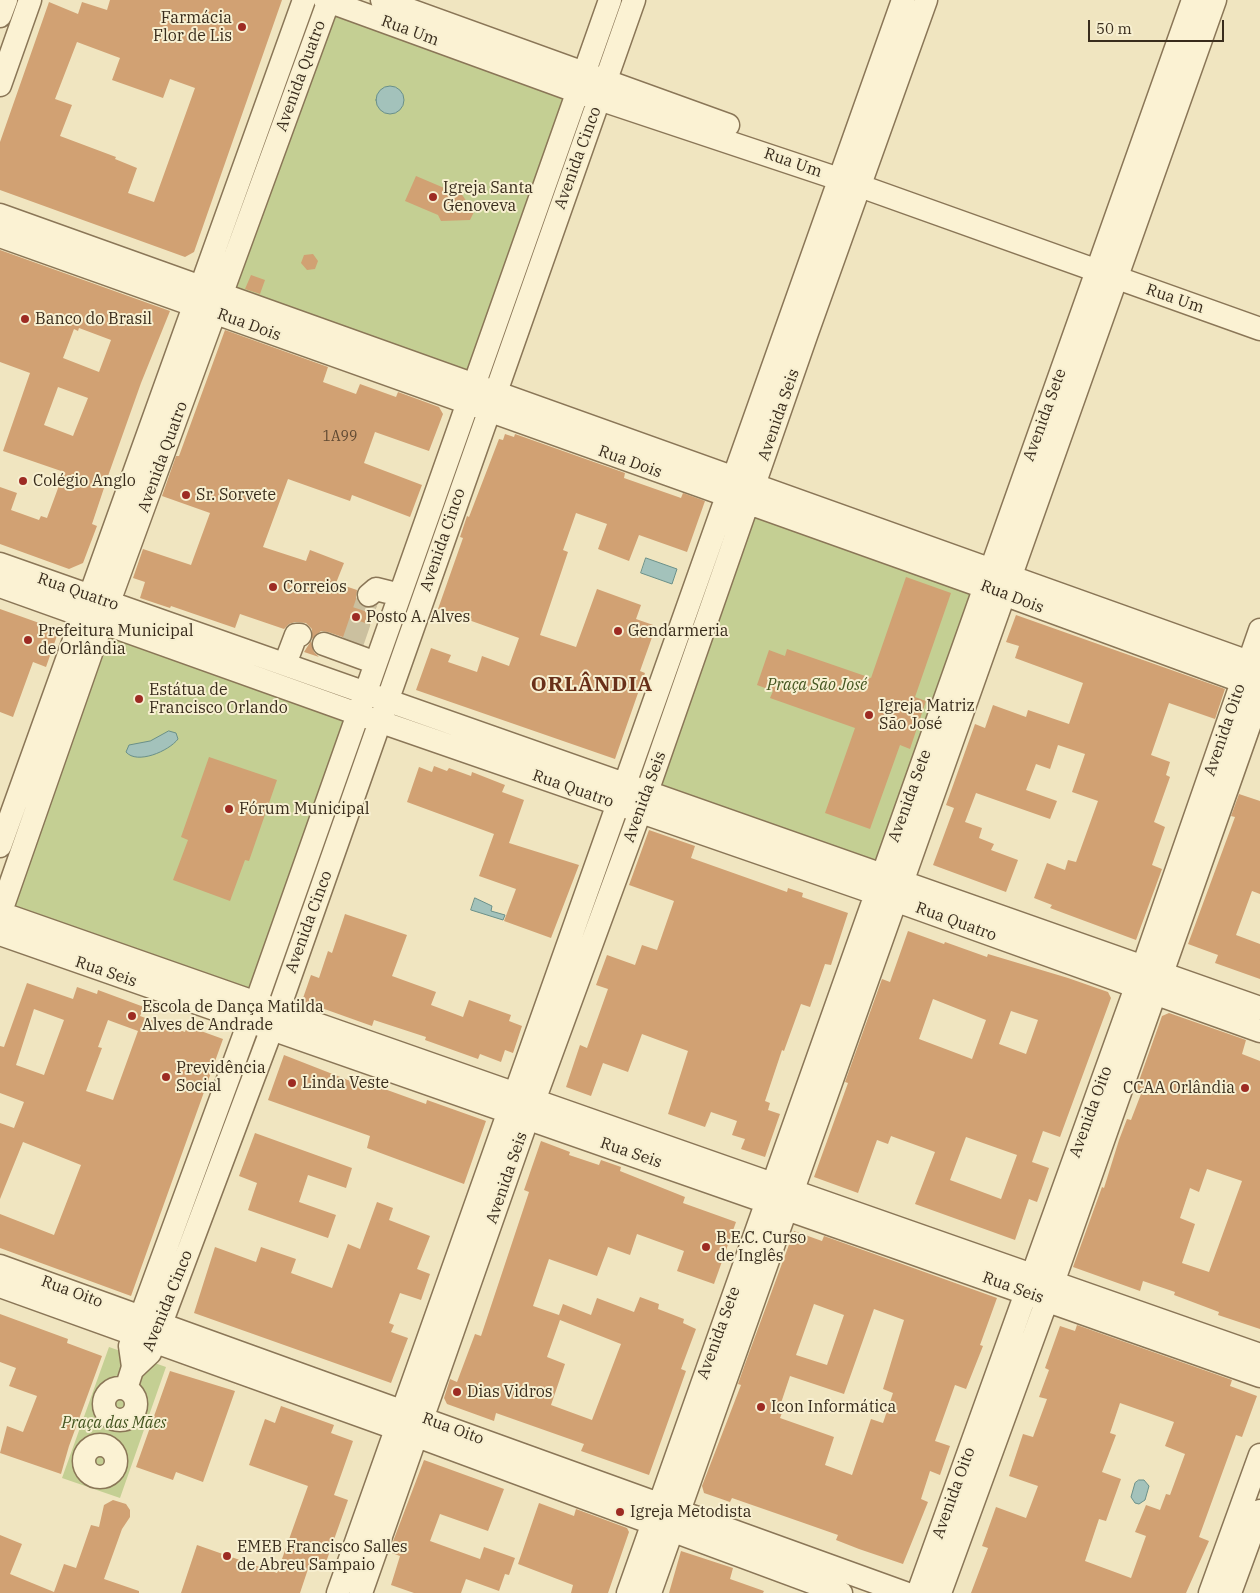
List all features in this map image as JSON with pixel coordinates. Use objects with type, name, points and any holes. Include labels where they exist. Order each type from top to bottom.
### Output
[{"type":"street","points":[[0,16],[6,0]]},
{"type":"street","points":[[0,85],[30,0]]},
{"type":"street","name":"Avenida Quatro","points":[[0,913],[95,609],[197,296],[304,0]]},
{"type":"street","name":"Avenida Quatro","points":[[0,846],[219,303],[327,0]]},
{"type":"street","name":"Rua Um","points":[[327,0],[602,90],[863,180],[1108,267],[1260,329]]},
{"type":"street","name":"Rua Um","points":[[382,0],[581,83]]},
{"type":"street","name":"Avenida Cinco","points":[[148,1329],[274,1020],[385,711],[481,398],[581,83],[610,0]]},
{"type":"street","name":"Avenida Cinco","points":[[106,1446],[116,1419],[105,1410],[105,1400],[111,1392],[129,1380],[150,1353],[148,1329],[252,1013],[400,595],[481,398],[602,90],[634,0]]},
{"type":"street","name":"Avenida Seis","points":[[361,1593],[420,1427],[622,795],[840,172],[903,0]]},
{"type":"street","name":"Avenida Seis","points":[[338,1593],[399,1419],[644,802],[926,0]]},
{"type":"street","name":"Avenida Sete","points":[[628,1593],[665,1518],[889,887],[1108,267],[1193,0]]},
{"type":"street","name":"Avenida Sete","points":[[1108,267],[1215,0]]},
{"type":"street","name":"Rua Dois","points":[[0,215],[197,296]]},
{"type":"street","name":"Rua Dois","points":[[0,236],[219,303],[997,582],[1254,678]]},
{"type":"street","name":"Rua Um","points":[[1108,267],[1260,312]]},
{"type":"street","name":"Rua Quatro","points":[[0,564],[95,609],[622,795],[889,887],[1152,969],[1260,1008]]},
{"type":"street","name":"Rua Quatro","points":[[0,586],[95,609],[285,664],[338,683],[362,703]]},
{"type":"street","points":[[369,595],[376,589],[400,595]]},
{"type":"street","name":"Avenida Oito","points":[[940,1593],[1040,1287],[1254,678],[1260,630]]},
{"type":"street","points":[[285,664],[296,635],[300,636]]},
{"type":"street","points":[[324,644],[351,647],[376,663]]},
{"type":"street","points":[[338,683],[351,647]]},
{"type":"street","name":"Rua Quatro","points":[[889,887],[1144,990],[1260,1031]]},
{"type":"street","name":"Rua Seis","points":[[0,913],[252,1013]]},
{"type":"street","name":"Rua Seis","points":[[0,934],[274,1020],[1040,1287],[1260,1354]]},
{"type":"street","name":"Rua Oito","points":[[0,1266],[148,1329],[399,1419],[665,1518],[841,1593]]},
{"type":"street","name":"Rua Oito","points":[[0,1286],[148,1329]]},
{"type":"street","name":"Avenida Oito","points":[[918,1593],[1040,1287]]},
{"type":"street","name":"Rua Seis","points":[[1040,1287],[1260,1376]]},
{"type":"street","points":[[1210,1593],[1260,1455]]},
{"type":"street","points":[[1230,1593],[1260,1511]]},
{"type":"street","name":"Avenida Sete","points":[[650,1593],[665,1518]]},
{"type":"street","name":"Rua Oito","points":[[665,1518],[905,1593]]},
{"type":"green space","points":[[329,2],[577,92],[474,384],[223,293]]},
{"type":"green space","name":"Praça São José","points":[[749,504],[984,587],[882,874],[647,792]]},
{"type":"green space","points":[[102,623],[359,713],[256,1003],[0,913]]},
{"type":"green space","name":"Praça das Mães","points":[[109,1347],[166,1367],[120,1498],[62,1478]]},
{"type":"water","points":[[390,86],[400,90],[404,100],[400,110],[390,114],[380,110],[376,100],[380,90]]},
{"type":"water","points":[[646,558],[677,569],[672,584],[641,573]]},
{"type":"water","points":[[169,731],[176,733],[178,739],[174,744],[160,752],[145,757],[138,757],[131,756],[126,752],[129,745],[150,741]]},
{"type":"water","points":[[475,898],[492,906],[491,911],[505,915],[503,920],[471,910]]},
{"type":"water","points":[[1139,1480],[1144,1480],[1149,1486],[1145,1500],[1139,1504],[1135,1503],[1131,1497],[1135,1483]]},
{"type":"building","points":[[110,0],[282,0],[194,252],[185,257],[0,190],[0,142],[49,2],[78,14],[82,2],[107,10]],"holes":[[[77,42],[120,58],[112,80],[163,98],[170,79],[195,88],[154,202],[128,193],[137,168],[115,159],[116,157],[60,136],[72,105],[55,99]]]},
{"type":"building","name":"Igreja Santa Genoveva","points":[[416,176],[449,190],[458,189],[474,212],[470,220],[441,221],[438,215],[405,201]]},
{"type":"building","points":[[0,250],[170,311],[141,383],[108,476],[92,524],[97,526],[83,563],[69,569],[0,544],[0,487],[17,493],[11,510],[39,520],[41,516],[47,518],[64,472],[3,451],[30,373],[0,362]],"holes":[[[79,328],[111,340],[99,372],[63,358],[74,329],[78,331]],[[58,387],[88,398],[73,436],[44,425]]]},
{"type":"building","points":[[313,254],[318,261],[315,269],[307,270],[301,263],[304,255]]},
{"type":"building","points":[[251,275],[265,280],[260,294],[245,289]]},
{"type":"building","points":[[225,330],[328,367],[323,382],[356,394],[360,384],[396,397],[398,392],[439,407],[443,414],[429,451],[375,432],[364,463],[422,485],[410,517],[352,495],[350,501],[288,479],[263,547],[306,561],[310,550],[344,563],[336,583],[357,590],[356,598],[364,607],[377,605],[363,644],[321,631],[312,639],[312,629],[306,623],[295,622],[289,624],[284,629],[240,614],[235,628],[171,606],[170,608],[140,598],[145,582],[133,578],[143,549],[191,565],[210,513],[162,496],[176,456],[179,456]]},
{"type":"building","points":[[505,434],[514,437],[515,434],[625,473],[624,478],[681,498],[683,493],[705,501],[687,552],[639,535],[629,561],[598,549],[607,524],[576,513],[563,550],[568,552],[540,635],[576,647],[597,589],[641,605],[636,619],[656,626],[640,671],[645,673],[615,759],[416,690],[431,648],[451,655],[448,662],[477,672],[482,656],[509,666],[519,638],[438,609],[463,538],[460,537],[467,516],[469,517],[499,439],[503,440]]},
{"type":"building","name":"Igreja Matriz São José","points":[[906,577],[951,593],[915,697],[926,701],[910,749],[900,745],[870,829],[825,813],[855,728],[770,698],[773,691],[757,685],[769,650],[785,656],[787,649],[871,678]]},
{"type":"building","name":"Prefeitura Municipal de Orlândia","points":[[0,609],[59,630],[46,667],[33,662],[13,717],[0,712]]},
{"type":"building","points":[[1016,615],[1225,689],[1215,719],[1169,703],[1151,755],[1170,762],[1166,775],[1170,777],[1154,822],[1165,827],[1152,865],[1162,869],[1136,940],[1050,908],[1052,905],[1034,898],[1047,863],[1065,870],[1068,860],[1076,862],[1098,801],[1072,792],[1085,754],[1058,745],[1050,769],[1036,764],[1026,790],[1057,801],[1050,819],[976,793],[965,822],[982,828],[979,838],[994,844],[991,850],[1018,860],[1006,892],[933,865],[954,808],[946,805],[975,724],[985,728],[993,705],[1026,717],[1028,710],[1069,724],[1083,683],[1015,658],[1019,646],[1006,642]]},
{"type":"building","points":[[311,641],[314,652],[319,657],[304,652]]},
{"type":"building","name":"Fórum Municipal","points":[[209,757],[277,780],[249,861],[245,860],[230,901],[173,880],[188,840],[181,837]]},
{"type":"building","points":[[434,766],[447,771],[449,768],[471,776],[472,772],[505,785],[502,792],[524,800],[509,843],[579,865],[551,938],[504,921],[516,889],[479,876],[494,834],[407,802],[419,767],[432,772]]},
{"type":"building","points":[[1239,794],[1260,801],[1260,894],[1252,891],[1236,935],[1260,944],[1260,979],[1215,963],[1218,955],[1188,944],[1235,817],[1231,816]]},
{"type":"building","points":[[649,830],[695,846],[691,858],[787,892],[788,888],[803,893],[802,897],[848,913],[831,965],[825,964],[810,1007],[801,1004],[784,1051],[782,1050],[765,1101],[770,1103],[768,1110],[780,1114],[765,1157],[741,1149],[745,1139],[732,1135],[737,1121],[711,1112],[705,1127],[668,1114],[688,1051],[642,1034],[628,1072],[603,1063],[591,1096],[566,1087],[580,1045],[587,1048],[608,989],[596,985],[607,955],[635,965],[642,945],[657,950],[674,901],[629,885]]},
{"type":"building","points":[[345,914],[407,935],[392,976],[436,992],[431,1005],[463,1017],[469,1000],[511,1015],[509,1021],[522,1026],[513,1053],[505,1050],[501,1062],[480,1054],[478,1059],[425,1040],[426,1037],[374,1020],[372,1026],[302,1001],[311,975],[319,978],[328,951],[332,953]]},
{"type":"building","points":[[908,931],[987,957],[988,954],[1068,978],[1108,992],[1111,998],[1060,1137],[1043,1131],[1032,1162],[1049,1168],[1037,1202],[1029,1199],[1015,1240],[915,1204],[935,1152],[891,1136],[888,1144],[877,1140],[858,1193],[814,1177],[848,1083],[845,1082],[882,979],[890,982]],"holes":[[[933,999],[986,1020],[972,1059],[919,1039]],[[1011,1011],[1038,1020],[1026,1054],[999,1044]],[[966,1137],[1017,1155],[1001,1199],[950,1180]]]},
{"type":"building","points":[[27,983],[73,999],[77,987],[97,994],[98,990],[144,1007],[140,1016],[185,1032],[187,1026],[223,1039],[131,1296],[0,1248],[0,1214],[54,1235],[81,1165],[23,1142],[0,1199],[0,1123],[14,1128],[24,1102],[0,1093],[0,1046],[4,1047]],"holes":[[[34,1009],[64,1020],[44,1075],[16,1065]],[[108,1020],[138,1031],[113,1100],[86,1091],[102,1048],[98,1047]]]},
{"type":"building","points":[[1169,1013],[1246,1040],[1242,1054],[1260,1061],[1260,1329],[1218,1315],[1219,1312],[1174,1295],[1175,1292],[1143,1281],[1140,1291],[1073,1267],[1102,1187],[1104,1188],[1127,1119],[1131,1120],[1141,1094],[1135,1092],[1162,1016]],"holes":[[[1207,1169],[1242,1181],[1209,1272],[1182,1263],[1195,1224],[1180,1218],[1190,1188],[1199,1192]]]},
{"type":"building","points":[[284,1055],[353,1082],[354,1078],[426,1104],[427,1100],[486,1121],[464,1184],[367,1148],[370,1136],[268,1100]]},
{"type":"building","points":[[255,1133],[352,1168],[346,1188],[308,1175],[299,1202],[336,1215],[328,1238],[248,1210],[257,1183],[239,1176]]},
{"type":"building","points":[[541,1141],[570,1152],[569,1155],[599,1165],[601,1160],[621,1167],[620,1171],[685,1197],[683,1203],[736,1222],[714,1284],[677,1271],[684,1251],[637,1234],[630,1255],[608,1247],[597,1276],[549,1259],[533,1306],[559,1315],[563,1304],[591,1315],[597,1298],[634,1312],[640,1297],[659,1304],[658,1309],[684,1319],[683,1323],[696,1329],[681,1369],[686,1371],[649,1475],[581,1451],[584,1444],[496,1413],[494,1421],[447,1404],[444,1398],[450,1379],[457,1382],[475,1334],[481,1336],[529,1192],[524,1190]],"holes":[[[560,1320],[621,1344],[592,1420],[551,1405],[565,1364],[547,1357]]]},
{"type":"building","points":[[377,1202],[393,1208],[389,1220],[430,1236],[417,1269],[430,1274],[421,1300],[400,1293],[389,1323],[394,1325],[391,1332],[408,1338],[391,1383],[194,1313],[215,1247],[256,1262],[261,1247],[296,1259],[291,1273],[332,1288],[348,1244],[360,1249]]},
{"type":"building","points":[[794,1231],[822,1241],[824,1236],[997,1298],[980,1345],[983,1346],[966,1389],[955,1385],[935,1441],[950,1446],[940,1475],[930,1471],[921,1499],[928,1502],[903,1564],[836,1540],[838,1535],[732,1498],[730,1502],[704,1493],[702,1486],[741,1385],[738,1384]],"holes":[[[814,1304],[844,1315],[827,1365],[796,1355]],[[874,1309],[904,1320],[883,1389],[893,1393],[883,1423],[871,1419],[852,1475],[825,1465],[834,1437],[780,1418],[785,1405],[781,1403],[790,1376],[844,1394]]]},
{"type":"building","points":[[0,1314],[68,1339],[67,1343],[102,1356],[69,1446],[61,1474],[0,1453],[7,1426],[23,1432],[37,1396],[9,1386],[16,1368],[0,1362]]},
{"type":"building","points":[[1077,1325],[1232,1380],[1230,1386],[1257,1396],[1242,1437],[1236,1435],[1199,1537],[1209,1541],[1186,1593],[971,1593],[988,1548],[982,1546],[996,1507],[1026,1518],[1038,1486],[1009,1476],[1023,1434],[1033,1437],[1047,1399],[1039,1397],[1049,1370],[1045,1368],[1060,1326],[1075,1331]],"holes":[[[1120,1403],[1174,1422],[1165,1446],[1185,1454],[1170,1495],[1166,1494],[1160,1510],[1146,1505],[1135,1532],[1146,1536],[1131,1578],[1085,1561],[1099,1519],[1106,1521],[1121,1479],[1102,1472],[1116,1435],[1110,1433]]]},
{"type":"building","points":[[170,1371],[235,1391],[203,1482],[176,1472],[173,1480],[136,1467]]},
{"type":"building","points":[[281,1406],[334,1425],[331,1433],[353,1441],[334,1495],[348,1500],[325,1565],[311,1560],[300,1593],[181,1593],[197,1545],[277,1573],[308,1486],[249,1465],[265,1419],[275,1423]]},
{"type":"building","points":[[424,1460],[504,1489],[488,1531],[440,1514],[430,1541],[480,1559],[484,1547],[515,1558],[509,1575],[505,1574],[499,1591],[466,1579],[461,1593],[414,1593],[391,1585],[400,1556],[389,1552]]},
{"type":"building","points":[[113,1500],[126,1504],[130,1510],[130,1517],[122,1529],[104,1579],[139,1591],[139,1593],[0,1593],[0,1535],[22,1544],[10,1574],[54,1592],[64,1564],[76,1568],[91,1525],[99,1527],[104,1505]]},
{"type":"building","points":[[539,1503],[574,1516],[576,1509],[627,1528],[629,1532],[608,1593],[571,1593],[573,1585],[518,1564]]},
{"type":"building","points":[[681,1551],[733,1568],[730,1579],[764,1591],[763,1593],[669,1593]]},
{"type":"tunnel","points":[[353,642],[369,595]]},
{"type":"place","name":"Farmácia Flor de Lis","points":[[242,27]]},
{"type":"place","name":"Igreja Santa Genoveva","points":[[433,197]]},
{"type":"place","name":"Banco do Brasil","points":[[25,319]]},
{"type":"place","name":"Colégio Anglo","points":[[23,481]]},
{"type":"place","name":"Sr. Sorvete","points":[[186,495]]},
{"type":"place","name":"Correios","points":[[273,587]]},
{"type":"place","name":"Posto A. Alves","points":[[356,617]]},
{"type":"place","name":"Gendarmeria","points":[[618,631]]},
{"type":"place","name":"Prefeitura Municipal de Orlândia","points":[[28,640]]},
{"type":"place","name":"Estátua de Francisco Orlando","points":[[139,699]]},
{"type":"place","name":"Igreja Matriz São José","points":[[869,715]]},
{"type":"place","name":"Fórum Municipal","points":[[229,809]]},
{"type":"place","name":"Escola de Dança Matilda Alves de Andrade","points":[[132,1016]]},
{"type":"place","name":"Previdência Social","points":[[166,1077]]},
{"type":"place","name":"Linda Veste","points":[[292,1083]]},
{"type":"place","name":"CCAA Orlândia","points":[[1245,1088]]},
{"type":"place","name":"B.E.C. Curso de Inglês","points":[[706,1247]]},
{"type":"place","name":"Dias Vidros","points":[[457,1392]]},
{"type":"place","name":"Icon Informática","points":[[761,1407]]},
{"type":"place","name":"Igreja Metodista","points":[[620,1512]]},
{"type":"place","name":"EMEB Francisco Salles de Abreu Sampaio","points":[[227,1556]]},
{"type":"district","name":"ORLÂNDIA","points":[[592,685]]}]
